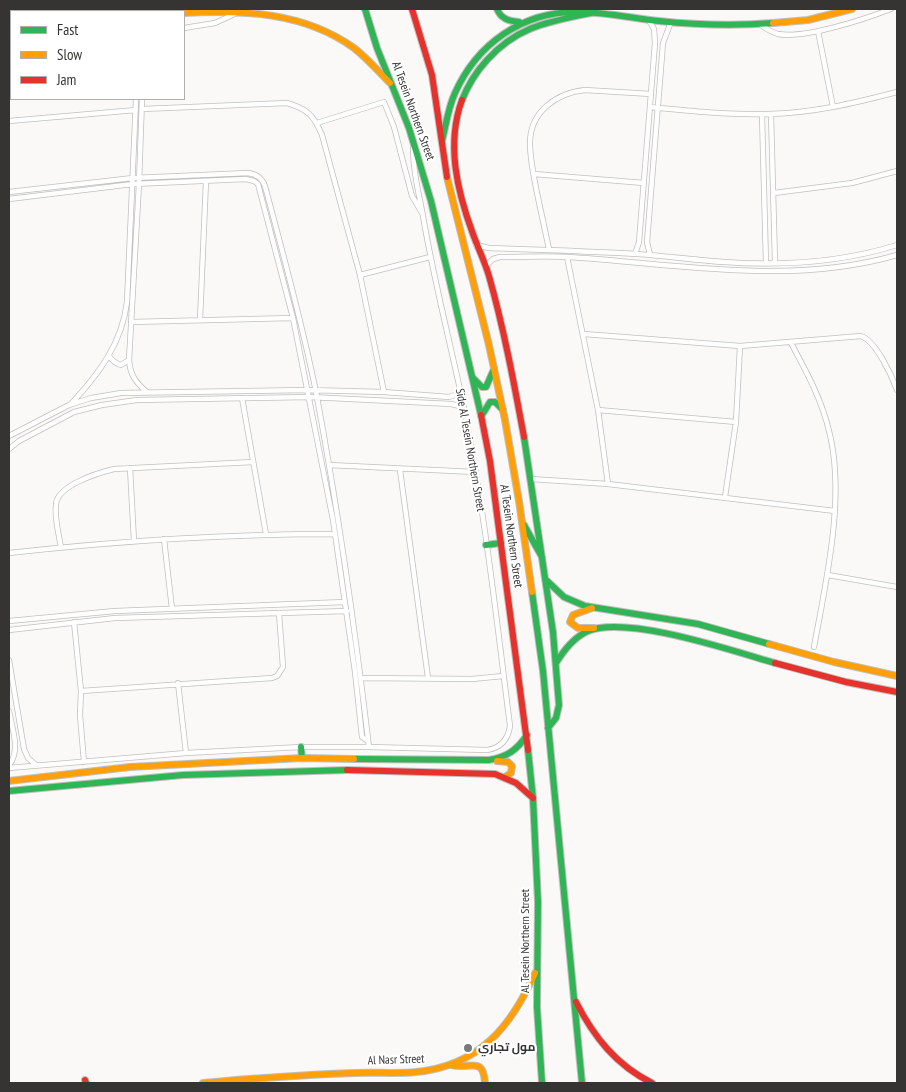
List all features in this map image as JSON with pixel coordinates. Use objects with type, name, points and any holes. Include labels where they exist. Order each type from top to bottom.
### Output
[{"type":"street","points":[[9,10],[28,9]]},
{"type":"street","points":[[185,13],[269,9]]},
{"type":"street","name":"Al Tesein Northern Street","points":[[365,9],[390,83],[413,140],[435,215],[482,415],[490,461],[527,734],[533,798],[538,902],[537,1007],[542,1083]]},
{"type":"street","name":"Al Tesein Northern Street","points":[[412,9],[432,74],[452,206],[494,368],[522,520],[543,671],[582,1083]]},
{"type":"street","points":[[497,9],[498,14],[502,17],[519,22]]},
{"type":"street","points":[[441,142],[450,106],[466,73],[489,45],[519,22],[556,13],[578,12],[671,22],[761,25],[792,22],[852,9]]},
{"type":"street","points":[[761,25],[772,32],[782,34],[818,31],[858,21],[891,9]]},
{"type":"street","points":[[185,28],[215,23],[230,18],[241,11]]},
{"type":"street","points":[[253,11],[277,15],[308,24],[343,40],[390,83]]},
{"type":"street","points":[[548,728],[556,718],[559,705],[546,580],[531,480],[513,378],[486,266],[476,245],[464,205],[454,157],[455,127],[465,92],[482,63],[497,48],[514,36],[543,24],[591,13]]},
{"type":"street","points":[[635,254],[639,245],[655,35],[648,19]]},
{"type":"street","points":[[650,255],[647,242],[663,42],[671,22]]},
{"type":"street","points":[[818,31],[833,108]]},
{"type":"street","points":[[549,249],[530,154],[531,134],[536,119],[552,101],[563,95],[585,90],[651,94]]},
{"type":"street","points":[[650,107],[716,113],[771,114],[833,108],[897,92]]},
{"type":"street","points":[[69,406],[109,356],[121,333],[125,316],[136,100]]},
{"type":"street","points":[[142,100],[129,360],[133,377],[137,384],[147,392]]},
{"type":"street","points":[[317,122],[384,102],[397,138],[412,196],[422,214]]},
{"type":"street","points":[[142,109],[287,103],[299,106],[310,113],[317,122],[322,135],[360,275],[384,392]]},
{"type":"street","points":[[9,121],[136,110]]},
{"type":"street","points":[[762,114],[766,263]]},
{"type":"street","points":[[771,114],[775,263]]},
{"type":"street","name":"Side Al Tesein Northern Street","points":[[369,747],[487,750],[503,743],[510,726],[500,638],[475,472],[464,407],[430,257],[414,171],[413,140]]},
{"type":"street","points":[[774,193],[852,183],[897,171]]},
{"type":"street","points":[[9,767],[186,753],[301,747],[369,747],[361,678],[329,465],[315,390],[293,290],[262,180],[256,175],[248,173],[139,181]]},
{"type":"street","points":[[534,174],[644,183]]},
{"type":"street","points":[[9,192],[133,181],[249,179],[258,184],[293,318],[310,397],[335,534],[343,567],[345,602],[362,737],[363,740],[368,741]]},
{"type":"street","points":[[9,198],[133,181]]},
{"type":"street","points":[[200,320],[206,181]]},
{"type":"street","points":[[476,245],[489,248],[549,249],[724,262],[766,263],[844,256],[897,245]]},
{"type":"street","points":[[844,256],[846,266]]},
{"type":"street","points":[[486,266],[493,259],[500,257],[567,257],[724,270],[783,271],[846,266],[896,256]]},
{"type":"street","points":[[360,275],[430,257]]},
{"type":"street","points":[[567,257],[598,410],[608,484]]},
{"type":"street","points":[[131,322],[293,318]]},
{"type":"street","points":[[584,334],[740,346],[857,336],[865,338],[872,344],[897,390]]},
{"type":"street","points":[[791,343],[816,391],[830,431],[837,480],[828,575],[814,647]]},
{"type":"street","points":[[724,497],[736,422],[740,346]]},
{"type":"street","points":[[109,356],[116,364],[129,360]]},
{"type":"street","points":[[473,378],[482,387],[486,387],[494,368]]},
{"type":"street","points":[[9,436],[69,406],[105,395],[147,392],[308,390],[384,392],[449,397],[461,394]]},
{"type":"street","points":[[9,449],[19,441],[65,416],[93,407],[137,400],[316,397],[451,404],[464,407]]},
{"type":"street","points":[[242,398],[266,534]]},
{"type":"street","points":[[482,415],[490,402],[495,402],[503,410]]},
{"type":"street","points":[[598,410],[736,422]]},
{"type":"street","points":[[61,548],[56,510],[58,497],[71,486],[92,475],[114,469],[253,462]]},
{"type":"street","points":[[329,465],[400,470],[475,472]]},
{"type":"street","points":[[130,468],[134,541]]},
{"type":"street","points":[[400,470],[428,678]]},
{"type":"street","points":[[531,480],[608,484],[834,511]]},
{"type":"street","points":[[522,520],[542,557]]},
{"type":"street","points":[[9,554],[164,539],[266,534],[335,534]]},
{"type":"street","points":[[164,539],[172,609]]},
{"type":"street","points":[[486,545],[501,542]]},
{"type":"street","points":[[828,575],[897,587]]},
{"type":"street","points":[[546,580],[564,597],[592,608],[698,624],[834,662],[897,676]]},
{"type":"street","points":[[9,621],[115,611],[345,602]]},
{"type":"street","points":[[592,608],[573,615],[570,622],[577,628],[595,629]]},
{"type":"street","points":[[9,630],[115,618],[347,611]]},
{"type":"street","points":[[81,691],[272,678],[281,672],[284,661],[279,612]]},
{"type":"street","points":[[74,622],[81,691],[80,715],[84,762]]},
{"type":"street","points":[[556,663],[574,640],[588,631],[615,628],[673,636],[836,679],[897,692]]},
{"type":"street","points":[[9,660],[24,749],[28,758],[36,765]]},
{"type":"street","points":[[361,678],[480,679],[503,676]]},
{"type":"street","points":[[178,683],[186,753]]},
{"type":"street","points":[[9,711],[16,751],[9,767]]},
{"type":"street","points":[[489,760],[508,756],[518,748],[527,734]]},
{"type":"street","points":[[301,747],[302,758]]},
{"type":"street","points":[[9,781],[130,767],[302,758],[489,760],[510,764],[512,770],[506,777]]},
{"type":"street","points":[[130,767],[127,772],[131,779]]},
{"type":"street","points":[[110,769],[114,773],[112,781]]},
{"type":"street","points":[[9,791],[131,779],[256,772],[371,770],[488,774],[506,777],[525,789],[533,798]]},
{"type":"street","name":"Al Nasr Street","points":[[204,1083],[359,1073],[414,1073],[450,1065],[466,1059],[476,1052],[505,1026],[524,1000],[538,965]]},
{"type":"street","points":[[574,997],[588,1027],[604,1049],[630,1072],[652,1083]]},
{"type":"street","points":[[450,1065],[458,1068],[473,1064],[478,1065],[484,1072],[485,1083]]},
{"type":"street","points":[[243,1079],[253,1083]]},
{"type":"traffic: fast","points":[[365,9],[377,48],[409,128],[431,201],[481,415]]},
{"type":"traffic: fast","points":[[497,9],[506,19],[519,22]]},
{"type":"traffic: fast","points":[[442,141],[449,111],[464,75],[489,46],[504,34],[537,18],[556,13],[576,12],[688,23],[731,25],[773,23]]},
{"type":"traffic: fast","points":[[462,100],[483,65],[510,40],[534,27],[591,13]]},
{"type":"traffic: fast","points":[[473,378],[482,387],[486,387],[494,369]]},
{"type":"traffic: fast","points":[[482,415],[490,402],[495,402],[503,410]]},
{"type":"traffic: fast","points":[[524,437],[553,632],[559,705],[556,718],[548,728]]},
{"type":"traffic: fast","points":[[524,525],[542,557]]},
{"type":"traffic: fast","points":[[486,545],[501,543]]},
{"type":"traffic: fast","points":[[546,580],[564,597],[585,606],[698,624],[769,644]]},
{"type":"traffic: fast","points":[[532,592],[543,671],[582,1083]]},
{"type":"traffic: fast","points":[[556,663],[578,637],[588,631],[606,627],[653,631],[680,636],[775,663]]},
{"type":"traffic: fast","points":[[354,759],[489,760],[511,752],[527,735]]},
{"type":"traffic: fast","points":[[301,747],[302,758]]},
{"type":"traffic: fast","points":[[528,750],[533,798],[538,902],[537,1007],[542,1083]]},
{"type":"traffic: fast","points":[[9,791],[183,775],[347,770]]},
{"type":"traffic: slow","points":[[773,23],[808,20],[852,9]]},
{"type":"traffic: slow","points":[[185,13],[251,13],[294,20],[315,27],[335,36],[354,48],[390,83]]},
{"type":"traffic: slow","points":[[447,177],[489,345],[505,420],[532,592]]},
{"type":"traffic: slow","points":[[592,608],[573,615],[570,622],[578,628],[594,628]]},
{"type":"traffic: slow","points":[[769,644],[834,662],[897,676]]},
{"type":"traffic: slow","points":[[9,781],[130,767],[302,758],[354,759]]},
{"type":"traffic: slow","points":[[497,761],[508,762],[512,766],[511,773],[505,777]]},
{"type":"traffic: slow","points":[[203,1083],[317,1075],[408,1073],[438,1068],[458,1062],[475,1052],[503,1026],[526,993],[535,973]]},
{"type":"traffic: slow","points":[[451,1065],[478,1066],[482,1069],[485,1083]]},
{"type":"traffic: jam","points":[[9,10],[28,9]]},
{"type":"traffic: jam","points":[[412,9],[432,75],[447,177]]},
{"type":"traffic: jam","points":[[462,100],[457,117],[454,150],[458,184],[467,218],[487,271],[494,296],[524,437]]},
{"type":"traffic: jam","points":[[481,415],[490,461],[528,750]]},
{"type":"traffic: jam","points":[[775,663],[846,682],[897,692]]},
{"type":"traffic: jam","points":[[347,770],[495,774],[516,783],[533,798]]},
{"type":"traffic: jam","points":[[576,1002],[590,1027],[607,1049],[627,1068],[652,1083]]},
{"type":"place","name":"مول تجاري","points":[[468,1048]]}]
